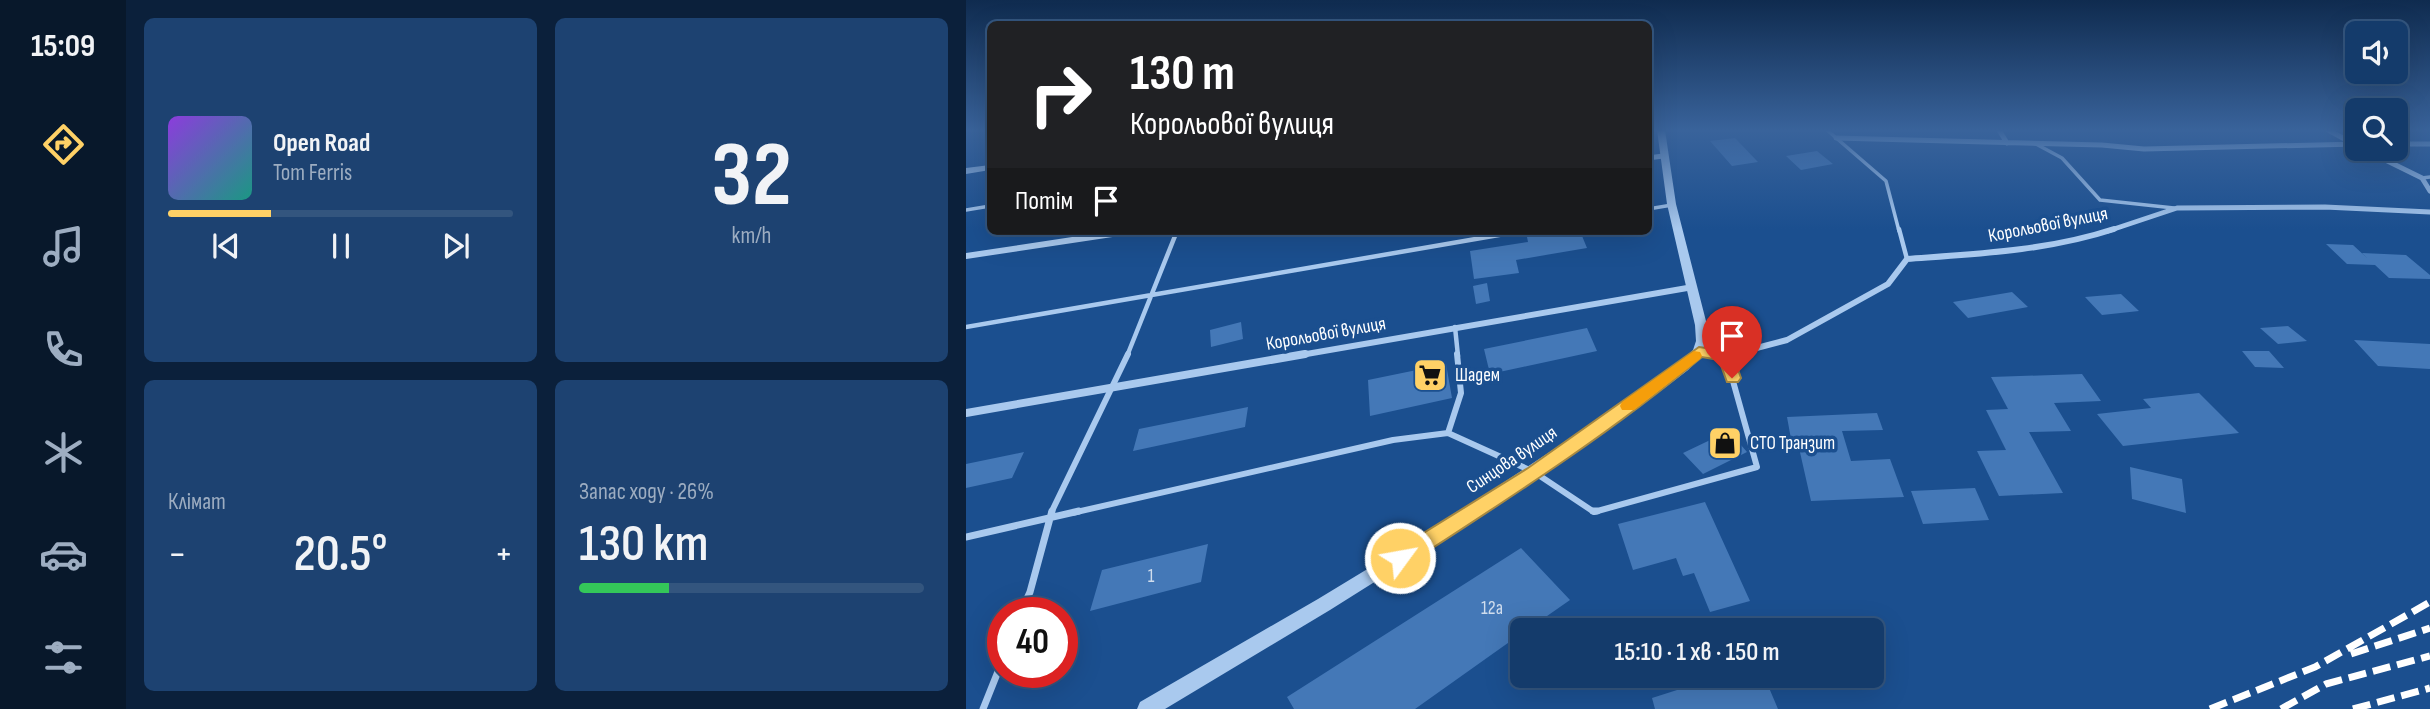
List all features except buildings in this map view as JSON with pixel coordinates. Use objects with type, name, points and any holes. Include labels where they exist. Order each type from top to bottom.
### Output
[{"type":"street","points":[[1664,163],[1703,338],[1699,351],[1726,356],[1787,340],[1888,284],[1907,259]]},
{"type":"street","points":[[2392,163],[2422,178],[2430,191]]},
{"type":"street","points":[[966,171],[987,168]]},
{"type":"street","name":"Корольової вулиця","points":[[1907,259],[2003,252],[2086,238],[2178,208],[2325,207],[2430,212]]},
{"type":"street","points":[[966,256],[1105,235]]},
{"type":"street","name":"Корольової вулиця","points":[[966,413],[1693,287]]},
{"type":"street","name":"Синцова вулиця","points":[[1147,709],[1334,601],[1534,472],[1664,380],[1699,351]]},
{"type":"lane","points":[[1865,163],[1886,181],[1907,259]]},
{"type":"lane","points":[[2067,163],[2100,200],[2178,208]]},
{"type":"lane","points":[[2422,178],[2430,177]]},
{"type":"lane","points":[[1652,208],[1672,205]]},
{"type":"lane","points":[[966,210],[987,206]]},
{"type":"lane","points":[[1025,597],[1049,517],[1114,388],[1176,235]]},
{"type":"lane","points":[[966,327],[1499,235]]},
{"type":"lane","points":[[1448,433],[1461,393],[1455,327]]},
{"type":"lane","points":[[966,537],[1393,440],[1448,433],[1534,472],[1594,512],[1757,467],[1726,356]]},
{"type":"lane","points":[[983,709],[991,688]]},
{"type":"railway","points":[[2210,709],[2315,667],[2430,602]]},
{"type":"railway","points":[[2351,654],[2430,628]]},
{"type":"railway","points":[[2281,709],[2326,684],[2430,656]]},
{"type":"railway","points":[[2353,709],[2430,688]]},
{"type":"slow traffic","points":[[1628,406],[1694,356]]},
{"type":"place","name":"Шадем","points":[[1430,375]]},
{"type":"place","name":"СТО Транзит","points":[[1725,443]]},
{"type":"route","points":[[1400,558],[1534,472],[1664,380],[1699,351],[1726,356],[1732,378]]}]
